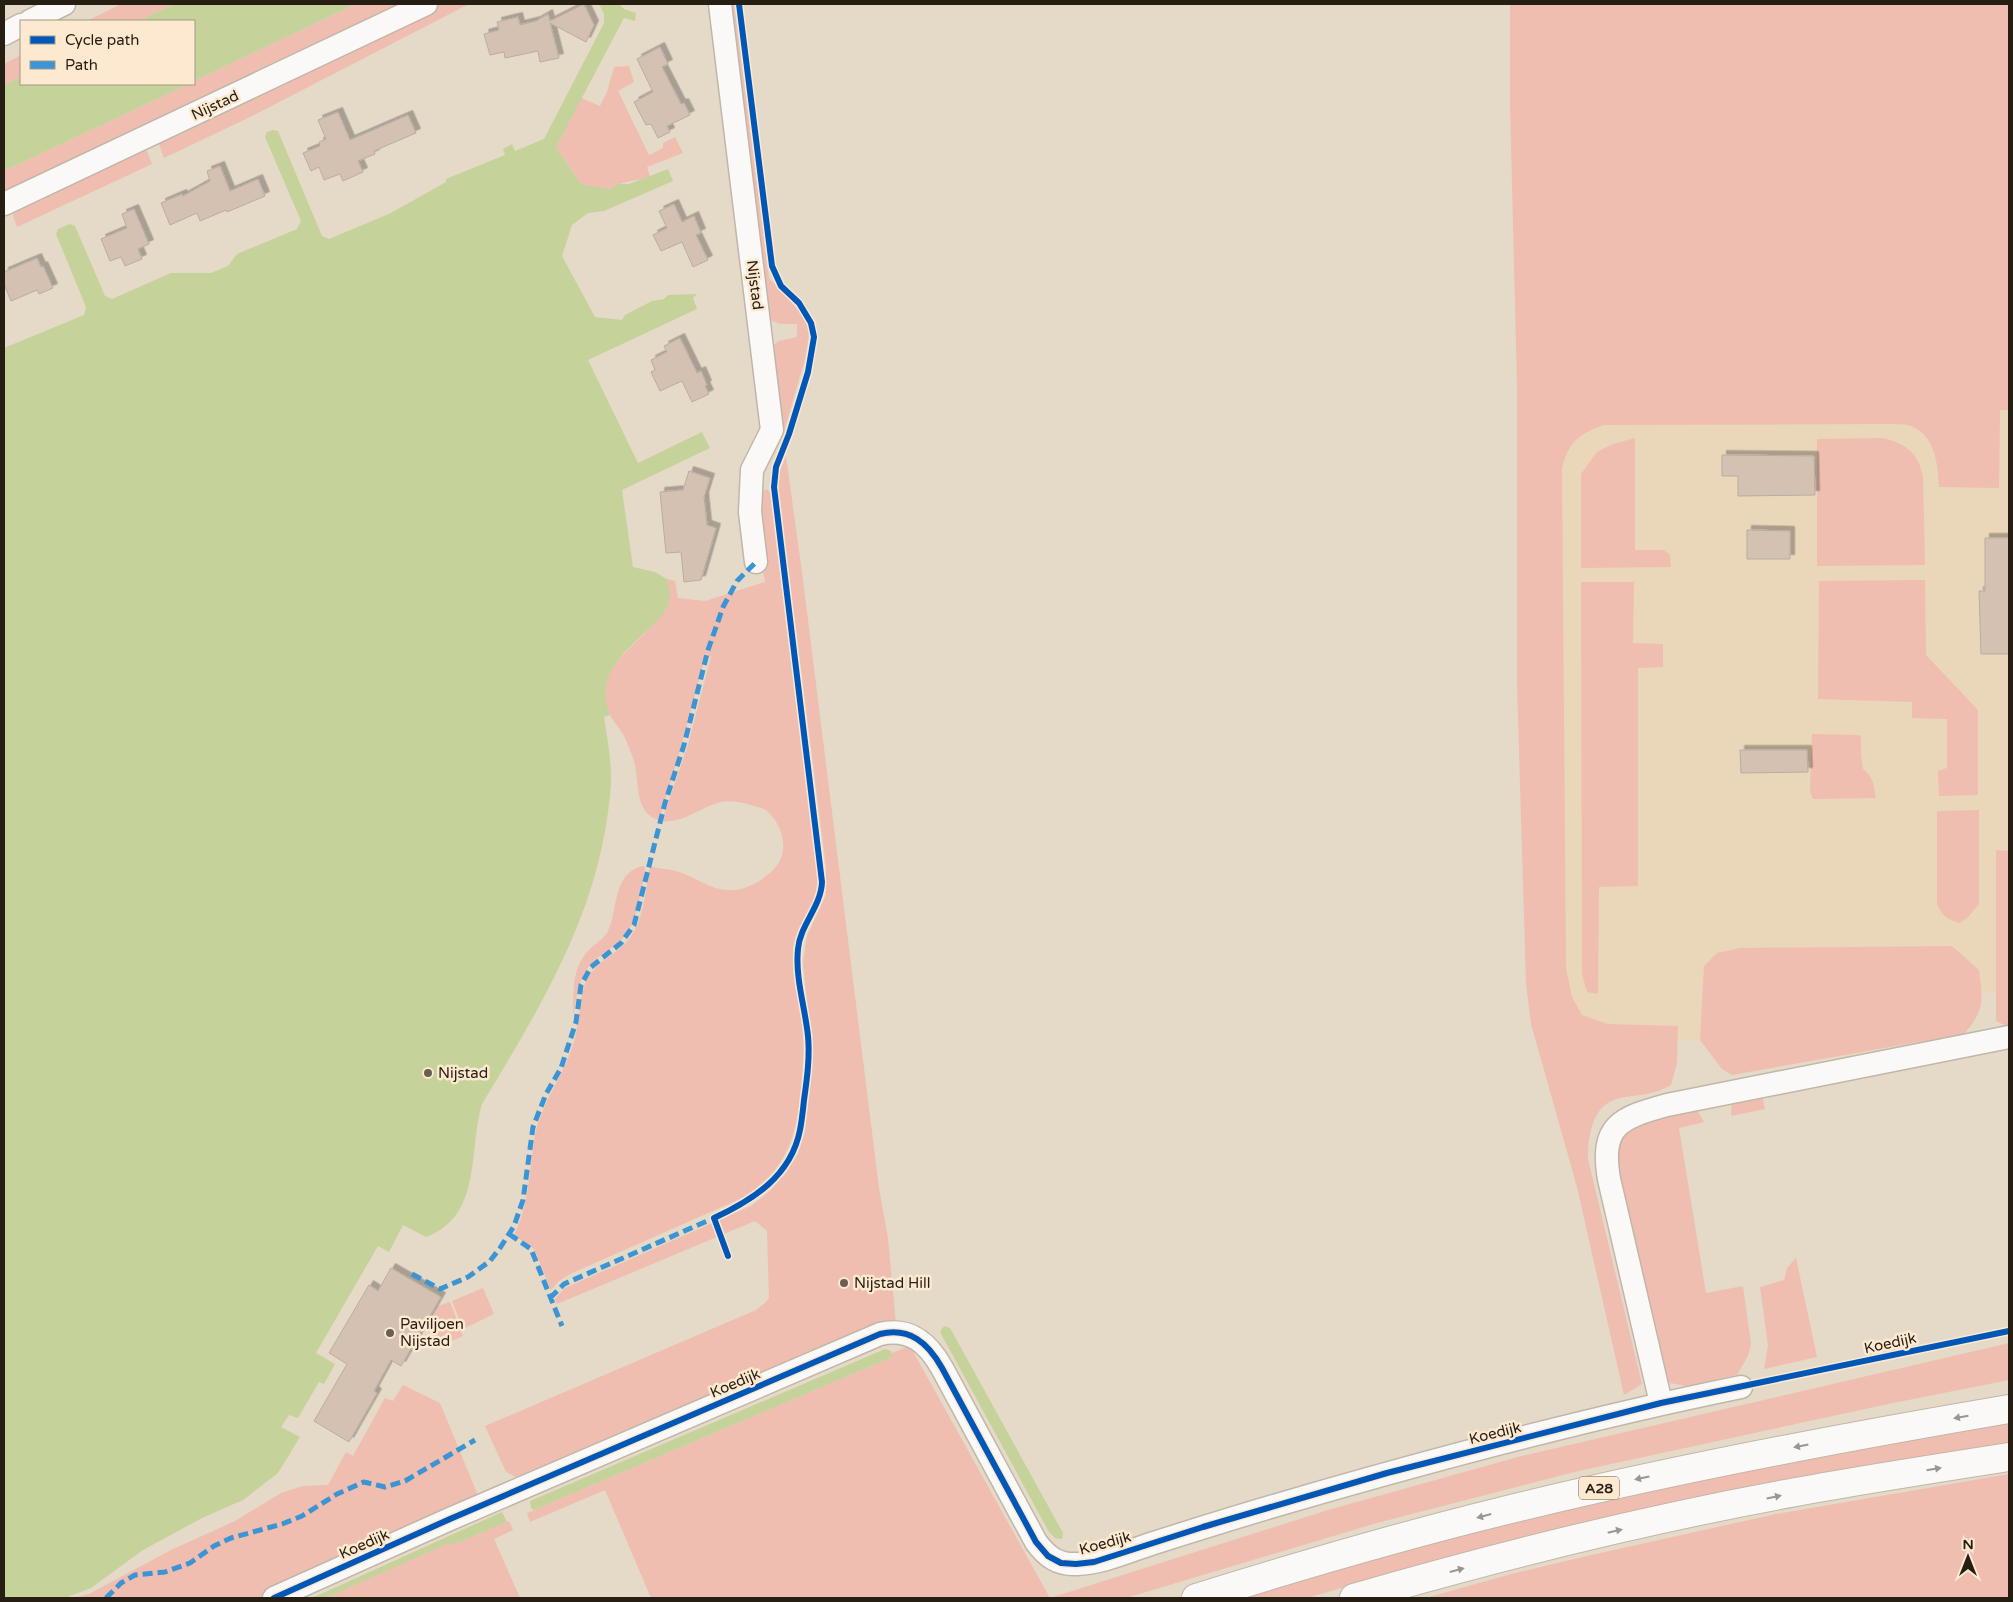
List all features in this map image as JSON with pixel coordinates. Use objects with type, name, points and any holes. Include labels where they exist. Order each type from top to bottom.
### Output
[{"type":"highway","name":"A28","points":[[1196,1598],[1315,1562],[1497,1512],[1613,1485],[1854,1435],[2009,1409]]},
{"type":"highway","points":[[1354,1598],[1504,1558],[1669,1519],[1803,1491],[2009,1457]]},
{"type":"street","points":[[32,20],[64,4]]},
{"type":"street","name":"Nijstad","points":[[4,204],[426,4]]},
{"type":"street","name":"Nijstad","points":[[720,4],[772,430],[752,470],[750,512],[756,562]]},
{"type":"street","points":[[4,34],[20,26]]},
{"type":"street","points":[[1661,1403],[1606,1160],[1607,1145],[1613,1131],[1622,1121],[1637,1113],[1667,1105],[2009,1037]]},
{"type":"street","name":"Koedijk","points":[[274,1598],[450,1519],[880,1334],[890,1332],[909,1335],[923,1342],[929,1349],[942,1368],[1036,1542],[1054,1560],[1069,1564],[1094,1562],[1386,1473],[1661,1403],[1741,1387]]},
{"type":"shaded area","points":[[121,4],[174,4],[140,20],[89,20]]},
{"type":"shaded area","points":[[174,4],[356,4],[195,81],[195,20],[140,20]]},
{"type":"shaded area","points":[[356,4],[414,4],[4,199],[4,171],[187,85],[195,85],[195,81]]},
{"type":"shaded area","points":[[438,4],[469,4],[248,118],[164,158],[159,144],[160,137]]},
{"type":"shaded area","name":"Nijstad","points":[[599,4],[619,4],[624,9],[636,13],[635,21],[624,18],[556,147],[581,184],[611,189],[617,184],[629,184],[668,169],[673,181],[604,211],[588,213],[572,225],[562,256],[595,317],[622,320],[625,315],[652,301],[664,299],[668,295],[697,294],[693,298],[697,309],[588,360],[638,463],[702,432],[710,448],[622,490],[633,567],[655,572],[667,579],[670,598],[668,607],[663,614],[622,655],[609,677],[606,701],[610,715],[604,717],[610,759],[611,784],[605,829],[596,872],[583,913],[548,990],[482,1104],[470,1180],[465,1198],[457,1214],[444,1227],[426,1237],[403,1225],[389,1252],[378,1246],[316,1353],[335,1364],[324,1384],[319,1382],[298,1418],[289,1415],[281,1427],[300,1437],[278,1473],[243,1500],[202,1518],[143,1550],[91,1588],[65,1598],[4,1598],[4,348],[84,315],[86,307],[56,234],[58,229],[70,224],[75,226],[105,296],[112,299],[171,273],[211,273],[228,266],[237,254],[297,229],[301,221],[265,137],[267,132],[278,131],[322,236],[329,239],[391,213],[446,182],[446,179],[505,155],[503,149],[512,144],[515,151],[544,139],[604,23],[604,14]]},
{"type":"shaded area","points":[[727,4],[734,4],[769,278],[801,313],[810,328],[805,359],[782,438],[771,347],[779,341],[797,337],[797,324],[781,324],[767,319]]},
{"type":"shaded area","points":[[1510,4],[2009,4],[2009,410],[2000,410],[1999,488],[1939,487],[1936,459],[1929,442],[1917,429],[1901,424],[1604,425],[1582,435],[1576,440],[1568,451],[1562,468],[1566,968],[1572,997],[1582,1015],[1608,1024],[1678,1026],[1677,1063],[1671,1085],[1656,1092],[1620,1098],[1606,1104],[1596,1117],[1590,1134],[1588,1159],[1642,1384],[1624,1395],[1577,1187],[1531,1024],[1526,983],[1517,684],[1517,385],[1510,105]]},
{"type":"shaded area","points":[[20,56],[20,77],[4,85],[4,64]]},
{"type":"shaded area","points":[[629,66],[634,82],[618,91],[649,155],[663,148],[663,143],[675,137],[683,153],[647,167],[650,177],[623,183],[611,189],[581,184],[556,147],[581,98],[600,106],[607,92],[614,67]]},
{"type":"shaded area","points":[[20,77],[20,85],[187,85],[4,171],[4,85]]},
{"type":"shaded area","points":[[139,147],[147,151],[152,164],[17,227],[13,216],[14,206]]},
{"type":"shaded area","points":[[2009,410],[2009,989],[1700,1040],[1558,1037],[1551,414]]},
{"type":"shaded area","points":[[1635,438],[1635,550],[1664,550],[1670,555],[1671,567],[1581,568],[1581,474],[1597,452],[1613,444]]},
{"type":"shaded area","points":[[1882,438],[1904,446],[1914,455],[1921,468],[1923,476],[1925,565],[1817,566],[1817,439]]},
{"type":"shaded area","points":[[786,456],[879,1188],[888,1238],[896,1324],[518,1478],[506,1472],[485,1426],[756,1310],[769,1298],[767,1231],[755,1221],[557,1304],[555,1299],[565,1288],[751,1206],[770,1191],[786,1173],[798,1154],[805,1132],[813,1056],[803,963],[807,936],[826,895],[826,867],[777,479]]},
{"type":"shaded area","points":[[767,489],[770,493],[818,880],[814,899],[797,933],[793,951],[793,972],[803,1035],[803,1061],[799,1107],[792,1139],[778,1165],[768,1177],[740,1199],[570,1274],[559,1281],[551,1290],[534,1249],[514,1235],[526,1199],[538,1124],[575,1040],[586,981],[594,969],[624,944],[634,931],[644,904],[650,866],[676,871],[710,886],[733,890],[752,885],[764,878],[778,864],[783,850],[779,826],[770,814],[759,807],[728,801],[709,806],[682,818],[662,821],[688,745],[711,657],[706,654],[659,820],[651,817],[642,805],[633,758],[624,736],[608,713],[604,698],[607,680],[613,667],[653,626],[667,607],[670,598],[667,579],[675,581],[678,598],[705,601],[765,582],[756,518],[757,505],[761,495]]},
{"type":"shaded area","points":[[1925,580],[1926,655],[1978,710],[1978,795],[1939,796],[1938,771],[1947,768],[1947,719],[1912,718],[1912,702],[1818,699],[1819,581]]},
{"type":"shaded area","points":[[1581,582],[1634,582],[1633,643],[1663,644],[1663,667],[1638,668],[1638,886],[1599,887],[1598,994],[1587,992],[1582,974]]},
{"type":"shaded area","points":[[1812,734],[1858,735],[1861,737],[1863,769],[1867,772],[1874,785],[1876,798],[1813,799],[1810,792]]},
{"type":"shaded area","points":[[1979,810],[1979,904],[1960,923],[1946,917],[1937,904],[1937,811]]},
{"type":"shaded area","points":[[1996,850],[2009,851],[2009,1027],[1996,1021]]},
{"type":"shaded area","points":[[642,866],[645,867],[641,891],[632,924],[622,940],[596,959],[586,971],[582,978],[573,1016],[574,982],[579,966],[588,951],[608,931],[618,893],[626,876]]},
{"type":"shaded area","points":[[1952,946],[1979,970],[1981,1004],[1976,1018],[1964,1034],[1732,1075],[1722,1069],[1700,1040],[1704,966],[1717,953],[1740,948]]},
{"type":"shaded area","points":[[1762,1095],[1765,1109],[1731,1116],[1732,1100]]},
{"type":"shaded area","points":[[1696,1108],[1704,1122],[1679,1128],[1706,1293],[1743,1286],[1751,1344],[1748,1356],[1737,1375],[1686,1386],[1665,1382],[1614,1165],[1622,1129]]},
{"type":"shaded area","points":[[1796,1258],[1817,1357],[1764,1369],[1768,1346],[1760,1287],[1784,1280],[1787,1268]]},
{"type":"shaded area","points":[[483,1288],[494,1314],[463,1329],[452,1301]]},
{"type":"shaded area","points":[[450,1302],[463,1336],[442,1345],[433,1336],[435,1331],[428,1326],[438,1306]]},
{"type":"shaded area","points":[[944,1326],[950,1328],[1063,1533],[1062,1539],[1055,1538],[1049,1532],[940,1332]]},
{"type":"shaded area","points":[[2009,1343],[2009,1380],[1893,1403],[1574,1472],[1377,1523],[1126,1598],[1050,1598],[1328,1510],[1518,1457]]},
{"type":"shaded area","points":[[910,1346],[1050,1598],[651,1598],[605,1490],[530,1522],[527,1513],[890,1358],[892,1353]]},
{"type":"shaded area","points":[[885,1349],[891,1351],[892,1356],[890,1358],[534,1510],[531,1508],[530,1501]]},
{"type":"shaded area","points":[[403,1385],[440,1403],[477,1493],[476,1496],[414,1527],[260,1598],[74,1598],[89,1594],[171,1550],[235,1521],[281,1493],[303,1486],[328,1485],[346,1452],[353,1456],[385,1398],[393,1401]]},
{"type":"shaded area","points":[[2009,1422],[2009,1443],[1956,1452],[1386,1575],[1307,1598],[1240,1598],[1409,1549],[1658,1488]]},
{"type":"shaded area","points":[[2009,1474],[2009,1598],[1426,1598],[1511,1574],[1776,1514]]},
{"type":"shaded area","points":[[502,1512],[507,1522],[452,1545],[449,1543],[326,1598],[312,1598]]},
{"type":"shaded area","points":[[509,1521],[513,1530],[494,1539],[520,1598],[326,1598],[449,1542],[452,1545]]},
{"type":"building","points":[[584,4],[594,25],[586,42],[550,23],[559,58],[540,62],[538,51],[505,58],[504,52],[490,55],[484,34],[499,30],[497,22],[518,17],[520,25],[536,21],[548,14],[550,21]]},
{"type":"building","points":[[660,47],[668,64],[662,67],[681,104],[684,103],[690,115],[667,126],[670,132],[658,138],[651,124],[646,125],[634,102],[653,92],[637,59]]},
{"type":"building","points":[[338,112],[350,140],[408,115],[416,133],[374,151],[375,154],[358,161],[363,172],[343,181],[340,174],[324,180],[319,167],[311,171],[303,153],[320,146],[319,142],[326,139],[318,120]]},
{"type":"building","points":[[220,166],[230,191],[258,179],[265,196],[200,221],[197,213],[170,225],[161,203],[182,194],[183,196],[210,181],[207,171]]},
{"type":"building","points":[[674,204],[682,222],[694,216],[701,233],[696,235],[708,260],[693,267],[682,242],[661,251],[653,235],[667,228],[659,211]]},
{"type":"building","points":[[134,209],[149,244],[138,249],[142,259],[125,266],[121,257],[110,261],[101,239],[127,228],[122,214]]},
{"type":"building","points":[[37,258],[41,267],[43,266],[53,288],[39,294],[37,290],[11,301],[4,284],[4,272]]},
{"type":"building","points":[[680,338],[697,373],[701,371],[709,394],[692,402],[682,381],[660,391],[651,372],[655,370],[651,360],[667,352],[664,346]]},
{"type":"building","points":[[1722,455],[1814,456],[1815,495],[1738,496],[1738,476],[1722,476]]},
{"type":"building","points":[[689,471],[710,478],[704,497],[707,525],[716,528],[701,580],[684,582],[681,552],[666,553],[660,492],[683,490]]},
{"type":"building","points":[[1747,530],[1790,531],[1790,559],[1747,559]]},
{"type":"building","points":[[1985,538],[2009,538],[2009,654],[1981,654],[1979,591],[1985,591]]},
{"type":"building","points":[[1740,750],[1807,750],[1808,772],[1741,773]]},
{"type":"building","points":[[391,1268],[441,1297],[401,1366],[391,1360],[374,1391],[377,1393],[349,1442],[314,1421],[347,1364],[329,1353],[369,1285],[378,1291]]},
{"type":"marked path","points":[[412,1274],[440,1289],[468,1277],[490,1261],[514,1226],[523,1200],[533,1127],[546,1094],[561,1068],[576,1022],[581,985],[591,967],[621,943],[634,925],[665,803],[684,745],[708,650],[723,607],[737,581],[756,562]]},
{"type":"marked path","points":[[550,1298],[564,1284],[714,1218]]},
{"type":"marked path","points":[[509,1234],[531,1249],[562,1326]]},
{"type":"marked path","points":[[106,1598],[121,1583],[135,1575],[165,1572],[190,1563],[214,1546],[231,1538],[282,1524],[302,1516],[337,1494],[364,1482],[385,1487],[405,1481],[475,1440]]},
{"type":"cycle path","points":[[728,1256],[714,1218],[743,1203],[779,1173],[788,1161],[800,1130],[809,1052],[807,1025],[797,960],[802,932],[818,900],[822,882],[774,487],[776,467],[789,434],[808,372],[814,337],[811,323],[799,303],[781,286],[772,266],[739,4]]},
{"type":"cycle path","points":[[274,1598],[450,1519],[880,1334],[891,1332],[909,1335],[924,1344],[931,1351],[1036,1542],[1048,1556],[1061,1563],[1076,1564],[1094,1562],[1203,1527],[1387,1473],[1661,1403],[2009,1331]]},
{"type":"place","name":"Nijstad","points":[[428,1073]]},
{"type":"place","name":"Nijstad Hill","points":[[844,1283]]},
{"type":"place","name":"Paviljoen Nijstad","points":[[390,1333]]}]
